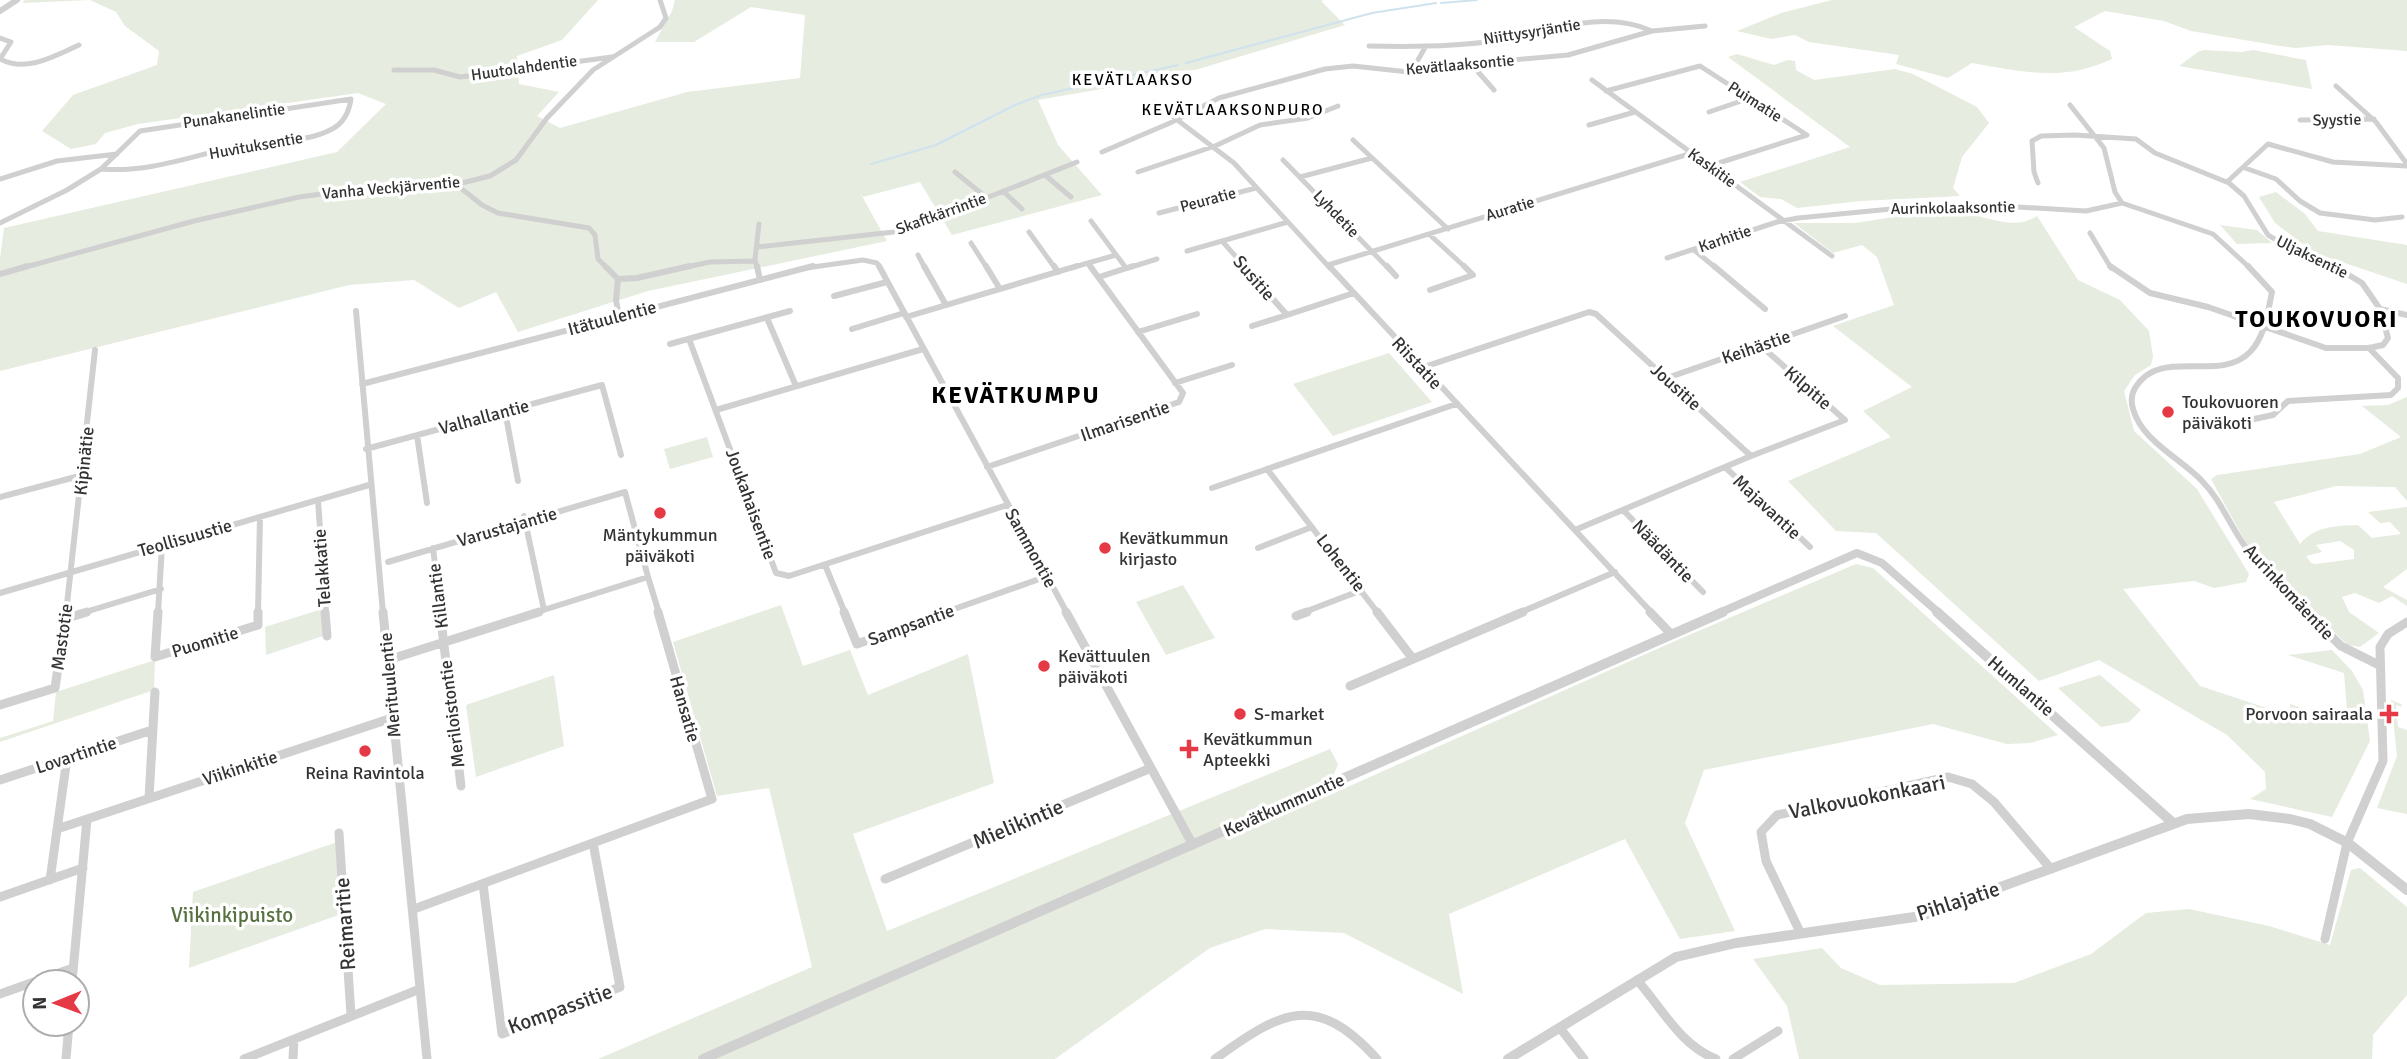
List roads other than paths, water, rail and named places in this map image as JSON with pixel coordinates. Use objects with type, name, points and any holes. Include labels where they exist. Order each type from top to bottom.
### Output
[{"type":"street","points":[[0,11],[17,0]]},
{"type":"street","name":"Vanha Veckjärventie","points":[[0,274],[299,197],[368,188],[401,189],[457,185],[490,176],[516,160],[547,118],[593,70],[660,27],[666,18],[660,0]]},
{"type":"street","name":"Niittysyrjäntie","points":[[1369,46],[1426,46],[1502,40],[1554,26],[1592,23],[1634,23],[1651,31]]},
{"type":"street","name":"Kevätlaaksontie","points":[[1102,152],[1219,98],[1343,66],[1411,72],[1578,54],[1651,31],[1705,26]]},
{"type":"street","points":[[0,38],[11,42],[0,59],[4,63],[16,64],[57,57],[79,45]]},
{"type":"street","points":[[1411,72],[1426,46]]},
{"type":"street","name":"Huutolahdentie","points":[[394,70],[434,69],[460,77],[612,57]]},
{"type":"street","points":[[1472,65],[1493,90]]},
{"type":"street","name":"Puimatie","points":[[1606,91],[1700,66],[1807,135],[1709,166]]},
{"type":"street","name":"Kaskitie","points":[[1592,80],[1832,256]]},
{"type":"street","points":[[2336,86],[2374,119],[2407,165]]},
{"type":"street","name":"Punakanelintie","points":[[0,223],[67,190],[101,169],[137,132],[351,99]]},
{"type":"street","name":"Huvituksentie","points":[[101,169],[120,172],[154,169],[233,147],[322,133],[342,122],[348,114],[351,99]]},
{"type":"street","points":[[1709,112],[1750,99]]},
{"type":"street","name":"Riistatie","points":[[1155,103],[1234,163],[1421,368],[1670,633]]},
{"type":"street","points":[[2070,105],[2096,137],[2109,159],[2115,196],[2122,203]]},
{"type":"street","points":[[1138,172],[1215,146],[1260,125],[1308,118],[1338,106]]},
{"type":"street","points":[[1589,125],[1634,112]]},
{"type":"street","name":"Syystie","points":[[2300,120],[2374,119]]},
{"type":"street","name":"Uljaksentie","points":[[2038,183],[2034,172],[2032,141],[2041,136],[2135,138],[2157,154],[2227,182],[2241,193],[2255,221],[2264,232],[2287,246],[2354,276],[2372,292],[2380,309]]},
{"type":"street","points":[[1353,141],[1448,229]]},
{"type":"street","points":[[2227,182],[2268,144],[2333,162],[2407,165]]},
{"type":"street","name":"Auratie","points":[[1328,265],[1692,153]]},
{"type":"street","points":[[0,179],[40,163],[63,158],[118,154]]},
{"type":"street","name":"Lyhdetie","points":[[1300,177],[1372,158]]},
{"type":"street","name":"Lyhdetie","points":[[1283,160],[1396,276]]},
{"type":"street","name":"Skaftkärrintie","points":[[757,247],[903,231],[1077,162]]},
{"type":"street","points":[[2245,168],[2276,178],[2300,201],[2320,214],[2375,220],[2402,216]]},
{"type":"street","points":[[955,172],[987,198]]},
{"type":"street","points":[[1045,175],[1071,197]]},
{"type":"street","points":[[457,185],[484,207],[498,213],[530,220],[579,224],[592,229],[597,235],[598,259],[618,279],[637,278],[710,262],[755,261]]},
{"type":"street","name":"Peuratie","points":[[1159,213],[1256,188]]},
{"type":"street","points":[[1003,191],[1023,209]]},
{"type":"street","name":"Aurinkolaaksontie","points":[[1783,220],[1899,207],[2000,206],[2067,212],[2122,203]]},
{"type":"street","name":"Aurinkomäentie","points":[[2122,203],[2203,230],[2221,240],[2272,292],[2262,326],[2250,353],[2222,364],[2174,366],[2148,373],[2138,382],[2132,395],[2132,406],[2146,431],[2202,481],[2220,504],[2247,550],[2339,645],[2379,665]]},
{"type":"street","name":"Karhitie","points":[[1667,258],[1783,220]]},
{"type":"street","points":[[1091,221],[1126,268]]},
{"type":"street","name":"Susitie","points":[[1187,251],[1288,222]]},
{"type":"street","points":[[759,224],[755,261],[760,280]]},
{"type":"street","points":[[1030,232],[1058,272]]},
{"type":"street","points":[[2090,233],[2112,270],[2150,293],[2208,307],[2326,348],[2369,348],[2383,345],[2388,338],[2380,309],[2407,315]]},
{"type":"street","points":[[1430,234],[1473,275],[1430,290]]},
{"type":"street","name":"Susitie","points":[[1222,241],[1287,315]]},
{"type":"street","points":[[971,243],[1000,289]]},
{"type":"street","points":[[1694,250],[1765,309]]},
{"type":"street","points":[[918,255],[946,305]]},
{"type":"street","points":[[852,329],[946,305],[1116,255]]},
{"type":"street","points":[[1098,277],[1157,259]]},
{"type":"street","name":"Itätuulentie","points":[[362,384],[822,264],[863,260]]},
{"type":"street","name":"Sammontie","points":[[863,260],[877,264],[1193,845]]},
{"type":"street","name":"Ilmarisentie","points":[[987,467],[1179,402],[1183,393],[1088,263]]},
{"type":"street","points":[[618,279],[616,300],[619,316]]},
{"type":"street","points":[[834,296],[887,282]]},
{"type":"street","name":"Susitie","points":[[1252,326],[1354,293]]},
{"type":"street","name":"Merituulentie","points":[[355,311],[369,485],[414,909],[427,1059]]},
{"type":"street","points":[[670,344],[790,311]]},
{"type":"street","name":"Jousitie","points":[[1421,368],[1589,312],[1596,314],[1751,456]]},
{"type":"street","points":[[1138,332],[1197,314]]},
{"type":"street","name":"Keihästie","points":[[1667,378],[1845,316]]},
{"type":"street","points":[[767,318],[796,386]]},
{"type":"street","points":[[689,339],[716,410],[923,349]]},
{"type":"street","name":"Kilpitie","points":[[1751,456],[1845,420],[1760,345]]},
{"type":"street","points":[[2254,419],[2273,415],[2288,401],[2391,396],[2398,388],[2398,378],[2369,348]]},
{"type":"street","name":"Kipinätie","points":[[71,571],[95,350]]},
{"type":"street","points":[[1175,383],[1231,365]]},
{"type":"street","name":"Valhallantie","points":[[366,449],[602,386],[621,455]]},
{"type":"street","points":[[1212,488],[1456,404]]},
{"type":"street","name":"Joukahaisentie","points":[[716,410],[776,573],[789,576],[1007,505]]},
{"type":"street","points":[[505,411],[518,481]]},
{"type":"street","points":[[417,435],[427,503]]},
{"type":"street","points":[[1575,530],[1751,456]]},
{"type":"street","name":"Majavantie","points":[[1725,467],[1810,547]]},
{"type":"street","name":"Lohentie","points":[[1267,469],[1413,659]]},
{"type":"street","points":[[0,497],[83,475]]},
{"type":"street","name":"Teollisuustie","points":[[0,593],[369,485]]},
{"type":"street","name":"Varustajantie","points":[[388,562],[525,518],[625,492],[648,577]]},
{"type":"street","name":"Telakkatie","points":[[318,500],[327,636]]},
{"type":"street","name":"Näädäntie","points":[[1623,510],[1703,592]]},
{"type":"street","name":"Puomitie","points":[[162,545],[155,657],[258,625],[260,517]]},
{"type":"street","points":[[525,518],[544,610]]},
{"type":"street","points":[[1258,548],[1312,527]]},
{"type":"street","name":"Killantie","points":[[433,548],[444,643]]},
{"type":"street","name":"Kevätkummuntie","points":[[704,1059],[1670,633],[1857,554],[1865,554]]},
{"type":"street","name":"Humlantie","points":[[1865,554],[1882,563],[2174,822]]},
{"type":"street","name":"Sampsantie","points":[[825,565],[857,644],[1045,577]]},
{"type":"street","name":"Mastotie","points":[[0,705],[55,688],[71,571]]},
{"type":"street","points":[[1350,686],[1615,572]]},
{"type":"street","points":[[388,660],[648,577]]},
{"type":"street","name":"Hansatie","points":[[414,909],[712,799],[648,577]]},
{"type":"street","points":[[64,619],[161,589]]},
{"type":"street","points":[[1296,616],[1362,590]]},
{"type":"street","points":[[2325,939],[2347,843],[2383,761],[2380,647],[2384,640],[2407,622]]},
{"type":"street","name":"Meriloistontie","points":[[444,643],[461,786]]},
{"type":"street","points":[[149,798],[155,692]]},
{"type":"street","name":"Viikinkitie","points":[[57,830],[392,718]]},
{"type":"street","name":"Lovartintie","points":[[0,780],[152,730]]},
{"type":"street","points":[[50,880],[67,758]]},
{"type":"street","name":"Mielikintie","points":[[885,879],[1151,768]]},
{"type":"street","name":"Valkovuokonkaari","points":[[1800,932],[1766,861],[1761,832],[1777,815],[1948,776],[1972,785],[1994,802],[2051,869]]},
{"type":"street","name":"Pihlajatie","points":[[1508,1059],[1676,957],[1690,952],[1800,932],[1921,916],[2174,822],[2222,813],[2268,813],[2315,827],[2347,843],[2407,890]]},
{"type":"street","points":[[73,968],[87,819]]},
{"type":"street","name":"Reimaritie","points":[[339,834],[351,1015]]},
{"type":"street","name":"Kompassitie","points":[[483,884],[502,1034],[620,987],[593,843]]},
{"type":"street","points":[[0,897],[83,868]]},
{"type":"street","points":[[1637,980],[1690,1045],[1707,1057],[1716,1059]]},
{"type":"street","points":[[0,994],[21,987]]},
{"type":"street","points":[[244,1059],[420,989]]},
{"type":"street","points":[[1215,1059],[1269,1022],[1288,1016],[1311,1014],[1334,1019],[1349,1028],[1377,1059]]},
{"type":"street","points":[[1560,1028],[1584,1059]]},
{"type":"street","points":[[1733,1059],[1778,1031]]},
{"type":"street","points":[[66,1059],[68,1038]]},
{"type":"street","points":[[293,1040],[293,1059]]},
{"type":"waterway","points":[[1441,3],[1477,0]]},
{"type":"waterway","points":[[1186,63],[1372,13],[1436,3]]},
{"type":"waterway","points":[[871,164],[936,145],[1015,105],[1042,95],[1178,65]]},
{"type":"place","name":"Toukovuoren päiväkoti","points":[[2168,412]]},
{"type":"place","name":"Mäntykummun päiväkoti","points":[[660,513]]},
{"type":"place","name":"Kevätkummun kirjasto","points":[[1105,548]]},
{"type":"place","name":"Kevättuulen päiväkoti","points":[[1044,666]]},
{"type":"place","name":"S-market","points":[[1240,714]]},
{"type":"place","name":"Porvoon sairaala","points":[[2389,714]]},
{"type":"place","name":"Kevätkummun Apteekki","points":[[1189,749]]},
{"type":"place","name":"Reina Ravintola","points":[[365,751]]},
{"type":"district","name":"KEVÄTLAAKSO","points":[[1133,80]]},
{"type":"district","name":"KEVÄTLAAKSONPURO","points":[[1233,110]]},
{"type":"district","name":"TOUKOVUORI","points":[[2317,319]]},
{"type":"district","name":"KEVÄTKUMPU","points":[[1016,395]]},
{"type":"park label","name":"Viikinkipuisto","points":[[232,915]]}]
